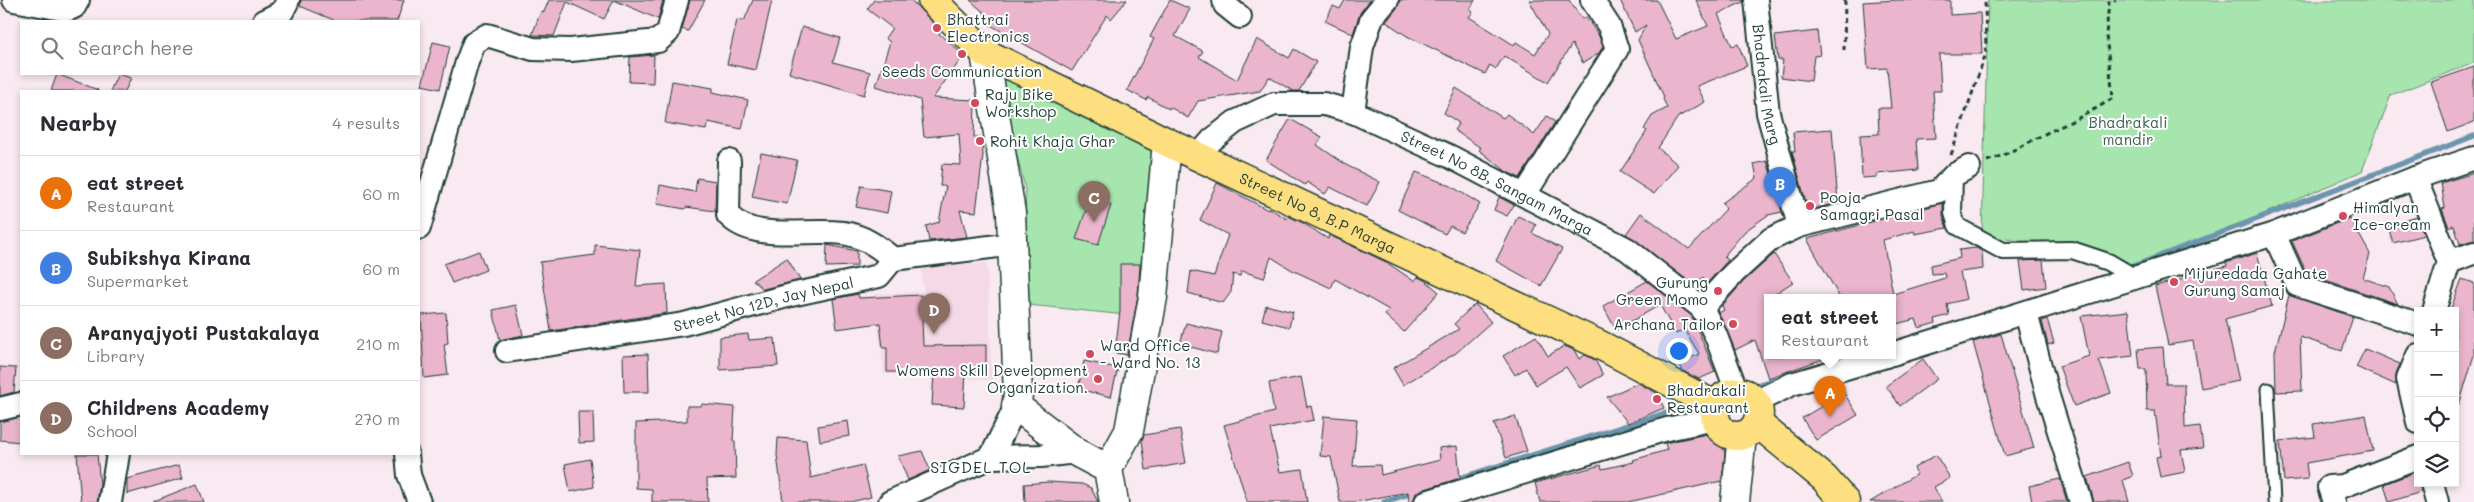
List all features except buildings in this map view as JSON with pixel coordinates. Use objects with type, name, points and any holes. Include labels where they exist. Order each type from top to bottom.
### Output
[{"type":"main road","name":"Street No 8, B.P Marga","points":[[932,0],[985,53],[1167,142],[1600,345],[1737,413],[1824,478],[1845,502]]},
{"type":"street","points":[[14,0],[72,5]]},
{"type":"street","points":[[266,20],[282,12],[288,0]]},
{"type":"street","points":[[420,225],[474,43],[487,35],[533,50],[571,50],[658,41],[668,32],[677,0]]},
{"type":"street","points":[[1224,0],[1225,5],[1240,17]]},
{"type":"street","points":[[1353,112],[1362,47],[1372,18],[1387,0]]},
{"type":"street","points":[[1525,194],[1617,49],[1609,26],[1592,0]]},
{"type":"street","name":"Bhadrakali Marg","points":[[1756,0],[1768,113],[1799,226]]},
{"type":"street","points":[[985,53],[995,123],[1007,176],[1014,244],[1018,395],[1016,406],[991,457]]},
{"type":"street","name":"Street No 8B, Sangam Marga","points":[[1198,156],[1212,140],[1235,122],[1274,104],[1324,104],[1353,112],[1451,157],[1627,249],[1702,308],[1716,336],[1737,413]]},
{"type":"street","points":[[1114,502],[1108,469],[1129,431],[1153,297],[1167,142]]},
{"type":"street","points":[[1896,353],[2137,279],[2274,234],[2414,178],[2474,158]]},
{"type":"street","points":[[729,161],[728,215],[735,223],[752,231],[843,233],[875,244],[893,260],[1014,244]]},
{"type":"street","points":[[1702,308],[1771,238],[1799,226],[1939,191],[1962,171]]},
{"type":"street","points":[[1962,171],[1953,214],[1957,226],[2003,251],[2072,250],[2108,262],[2137,279]]},
{"type":"street","points":[[2414,178],[2450,262],[2435,307]]},
{"type":"street","points":[[2274,234],[2297,285],[2414,323]]},
{"type":"street","points":[[2450,262],[2474,253]]},
{"type":"street","name":"Street No 12D, Jay Nepal","points":[[507,351],[684,324],[791,295],[879,276],[893,260]]},
{"type":"street","points":[[2026,313],[2048,396],[2082,502]]},
{"type":"street","points":[[1426,502],[1667,429],[1737,413],[1792,384],[1876,359]]},
{"type":"street","points":[[2414,365],[2408,379],[2414,405]]},
{"type":"street","points":[[0,409],[20,404]]},
{"type":"street","points":[[1016,406],[1076,452],[1108,469]]},
{"type":"street","points":[[1735,502],[1737,413]]},
{"type":"street","points":[[890,502],[991,457],[1042,456],[1076,452]]},
{"type":"street","points":[[110,502],[118,455]]},
{"type":"street","points":[[406,455],[409,475],[419,502]]},
{"type":"street","points":[[2338,494],[2414,459]]},
{"type":"street","points":[[2433,487],[2437,502]]},
{"type":"lane","points":[[2268,389],[2274,502]]},
{"type":"path","points":[[1844,50],[1845,0]]},
{"type":"path","points":[[1939,191],[1986,53],[1985,0]]},
{"type":"path","points":[[1962,171],[2009,154],[2050,132],[2084,117],[2113,98],[2106,35],[2109,2],[2116,0]]},
{"type":"shaded area","points":[[987,263],[992,380],[884,374],[874,294],[924,292],[921,266]]},
{"type":"green space","name":"Bhadrakali mandir","points":[[1988,0],[2474,0],[2474,63],[2391,95],[2362,171],[2126,274],[2074,250],[1982,235]]},
{"type":"green space","points":[[1004,79],[1156,148],[1145,317],[1029,305],[1025,188],[999,82]]},
{"type":"waterway","points":[[2126,269],[2474,136]]},
{"type":"waterway","points":[[1741,390],[1783,377]]},
{"type":"waterway","points":[[1384,502],[1694,404]]},
{"type":"place","name":"Bhattrai Electronics","points":[[937,28]]},
{"type":"place","name":"Seeds Communication","points":[[962,54]]},
{"type":"place","name":"Raju Bike Workshop","points":[[975,103]]},
{"type":"place","name":"Rohit Khaja Ghar","points":[[980,141]]},
{"type":"place","name":"Pooja Samagri Pasal","points":[[1810,206]]},
{"type":"place","name":"Subikshya Kirana","points":[[1780,208]]},
{"type":"place","name":"Himalyan Ice-cream","points":[[2343,216]]},
{"type":"place","name":"Aranyajyoti Pustakalaya","points":[[1094,222]]},
{"type":"place","name":"Mijuredada Gahate Gurung Samaj","points":[[2174,282]]},
{"type":"place","name":"Gurung Green Momo","points":[[1718,291]]},
{"type":"place","name":"Archana Tailor","points":[[1733,324]]},
{"type":"place","name":"Childrens Academy","points":[[934,334]]},
{"type":"place","name":"Ward Office - Ward No. 13","points":[[1090,354]]},
{"type":"place","name":"Womens Skill Development Organization.","points":[[1098,379]]},
{"type":"place","name":"Bhadrakali Restaurant","points":[[1657,399]]},
{"type":"place","name":"eat street","points":[[1830,417]]},
{"type":"district","name":"SIGDEL TOL","points":[[981,466]]}]
